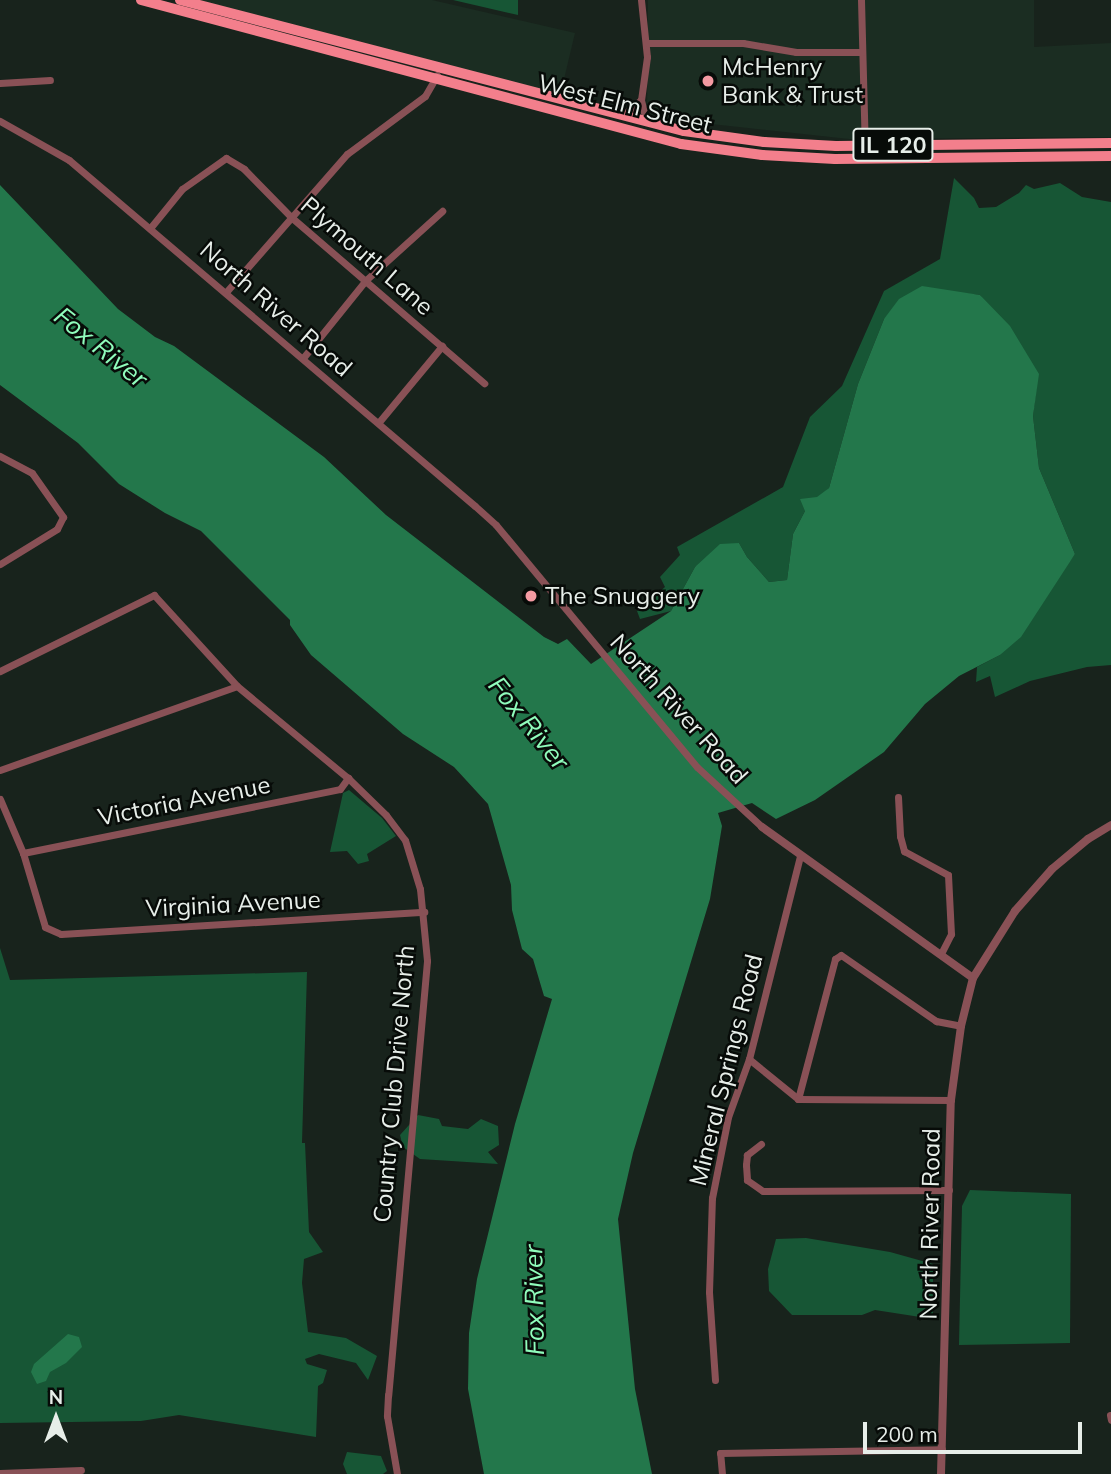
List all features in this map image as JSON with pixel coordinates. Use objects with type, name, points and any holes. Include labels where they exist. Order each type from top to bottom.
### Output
[{"type":"main road","name":"West Elm Street","points":[[141,0],[653,123],[764,142],[865,145],[1111,143]]},
{"type":"main road","name":"West Elm Street","points":[[180,0],[681,144],[762,155],[865,158],[1111,156]]},
{"type":"street","points":[[641,0],[647,43],[641,100],[644,112],[653,123]]},
{"type":"street","points":[[861,0],[865,158]]},
{"type":"street","points":[[647,43],[743,43],[796,52],[862,52]]},
{"type":"street","points":[[227,291],[268,249],[291,217],[347,154],[425,96],[438,73]]},
{"type":"street","points":[[0,83],[50,80]]},
{"type":"street","points":[[623,115],[641,100]]},
{"type":"street","name":"North River Road","points":[[0,121],[69,160],[227,291],[496,525],[697,766],[762,827],[973,978],[961,1026],[951,1100],[942,1474]]},
{"type":"street","name":"Plymouth Lane","points":[[151,227],[182,188],[226,158],[244,169],[291,217],[484,383]]},
{"type":"street","points":[[303,358],[366,279],[442,211]]},
{"type":"street","points":[[379,422],[442,346]]},
{"type":"street","points":[[0,456],[33,473],[63,517],[57,529],[0,564]]},
{"type":"street","name":"Country Club Drive North","points":[[0,671],[154,596],[237,686],[348,778],[386,815],[405,840],[417,873],[424,912],[426,987],[388,1395],[387,1416],[397,1474]]},
{"type":"street","points":[[0,770],[237,686]]},
{"type":"street","name":"Victoria Avenue","points":[[23,853],[340,789],[348,778]]},
{"type":"street","points":[[898,797],[900,836],[904,850],[947,874],[951,934],[941,954]]},
{"type":"street","points":[[0,799],[23,853]]},
{"type":"street","points":[[973,978],[1015,911],[1052,869],[1088,839],[1111,825]]},
{"type":"street","name":"Virginia Avenue","points":[[23,853],[45,928],[61,934],[424,912]]},
{"type":"street","name":"Mineral Springs Road","points":[[715,1380],[709,1292],[712,1198],[729,1117],[749,1059],[800,856]]},
{"type":"street","points":[[798,1098],[835,959],[841,955],[936,1021],[961,1026]]},
{"type":"street","points":[[749,1059],[798,1098],[951,1100]]},
{"type":"street","points":[[761,1144],[747,1155],[746,1165],[747,1180],[763,1191],[949,1190]]},
{"type":"street","points":[[722,1474],[720,1453],[942,1448]]},
{"type":"street","points":[[0,1473],[81,1470]]},
{"type":"shaded area","points":[[188,0],[432,0],[575,33],[560,96]]},
{"type":"shaded area","points":[[453,0],[518,0],[518,15]]},
{"type":"shaded area","points":[[648,0],[1034,0],[1034,47],[1111,43],[1111,137],[849,139],[647,117]]},
{"type":"shaded area","points":[[954,178],[974,198],[979,208],[996,207],[1019,193],[1026,185],[1034,189],[1060,183],[1082,197],[1111,202],[1111,665],[1087,667],[1030,681],[995,697],[990,676],[976,682],[977,667],[1000,655],[1075,554],[1039,468],[1033,416],[1038,374],[980,295],[951,292],[884,319],[858,384],[829,488],[805,511],[793,534],[787,580],[769,582],[747,557],[739,543],[695,567],[671,611],[640,619],[637,611],[665,587],[660,577],[680,555],[677,547],[783,487],[810,417],[842,386],[884,291],[940,259]]},
{"type":"shaded area","points":[[349,790],[382,818],[396,836],[367,854],[369,861],[358,864],[347,851],[330,852],[343,793]]},
{"type":"shaded area","points":[[0,948],[10,980],[307,972],[302,1143],[305,1143],[309,1232],[323,1252],[304,1259],[302,1283],[308,1332],[346,1338],[377,1356],[368,1380],[356,1363],[319,1354],[305,1359],[307,1364],[327,1370],[323,1383],[318,1386],[316,1437],[179,1415],[141,1421],[0,1423]]},
{"type":"shaded area","points":[[418,1115],[439,1119],[442,1126],[468,1129],[481,1119],[498,1126],[499,1145],[488,1152],[498,1164],[420,1159],[403,1147],[400,1135]]},
{"type":"shaded area","points":[[970,1190],[1071,1194],[1070,1343],[959,1345],[962,1206]]},
{"type":"shaded area","points":[[806,1238],[890,1252],[933,1264],[933,1319],[875,1310],[862,1315],[792,1315],[769,1291],[768,1269],[776,1239]]},
{"type":"shaded area","points":[[347,1452],[381,1456],[387,1471],[383,1474],[347,1474],[343,1464]]},
{"type":"water","name":"Fox River","points":[[0,185],[118,309],[155,337],[174,346],[324,457],[386,515],[544,637],[558,644],[567,639],[591,664],[671,611],[695,567],[720,544],[739,543],[747,557],[769,582],[787,580],[793,534],[805,511],[800,499],[817,497],[829,488],[858,384],[884,319],[899,299],[922,286],[980,295],[1010,326],[1039,374],[1033,416],[1039,468],[1075,554],[1021,637],[1000,655],[959,676],[925,704],[884,752],[815,800],[776,819],[752,803],[718,813],[722,826],[710,899],[633,1153],[618,1219],[635,1389],[652,1474],[484,1474],[468,1389],[469,1333],[477,1279],[515,1124],[552,999],[544,996],[533,959],[522,949],[512,910],[511,885],[488,804],[454,767],[403,734],[311,655],[290,625],[290,620],[201,531],[165,513],[119,484],[78,443],[0,385]]},
{"type":"water","points":[[68,1334],[79,1337],[82,1347],[66,1363],[50,1372],[46,1381],[37,1384],[31,1372],[34,1364]]},
{"type":"place","name":"McHenry Bank & Trust","points":[[708,81]]},
{"type":"place","name":"The Snuggery","points":[[531,596]]}]
